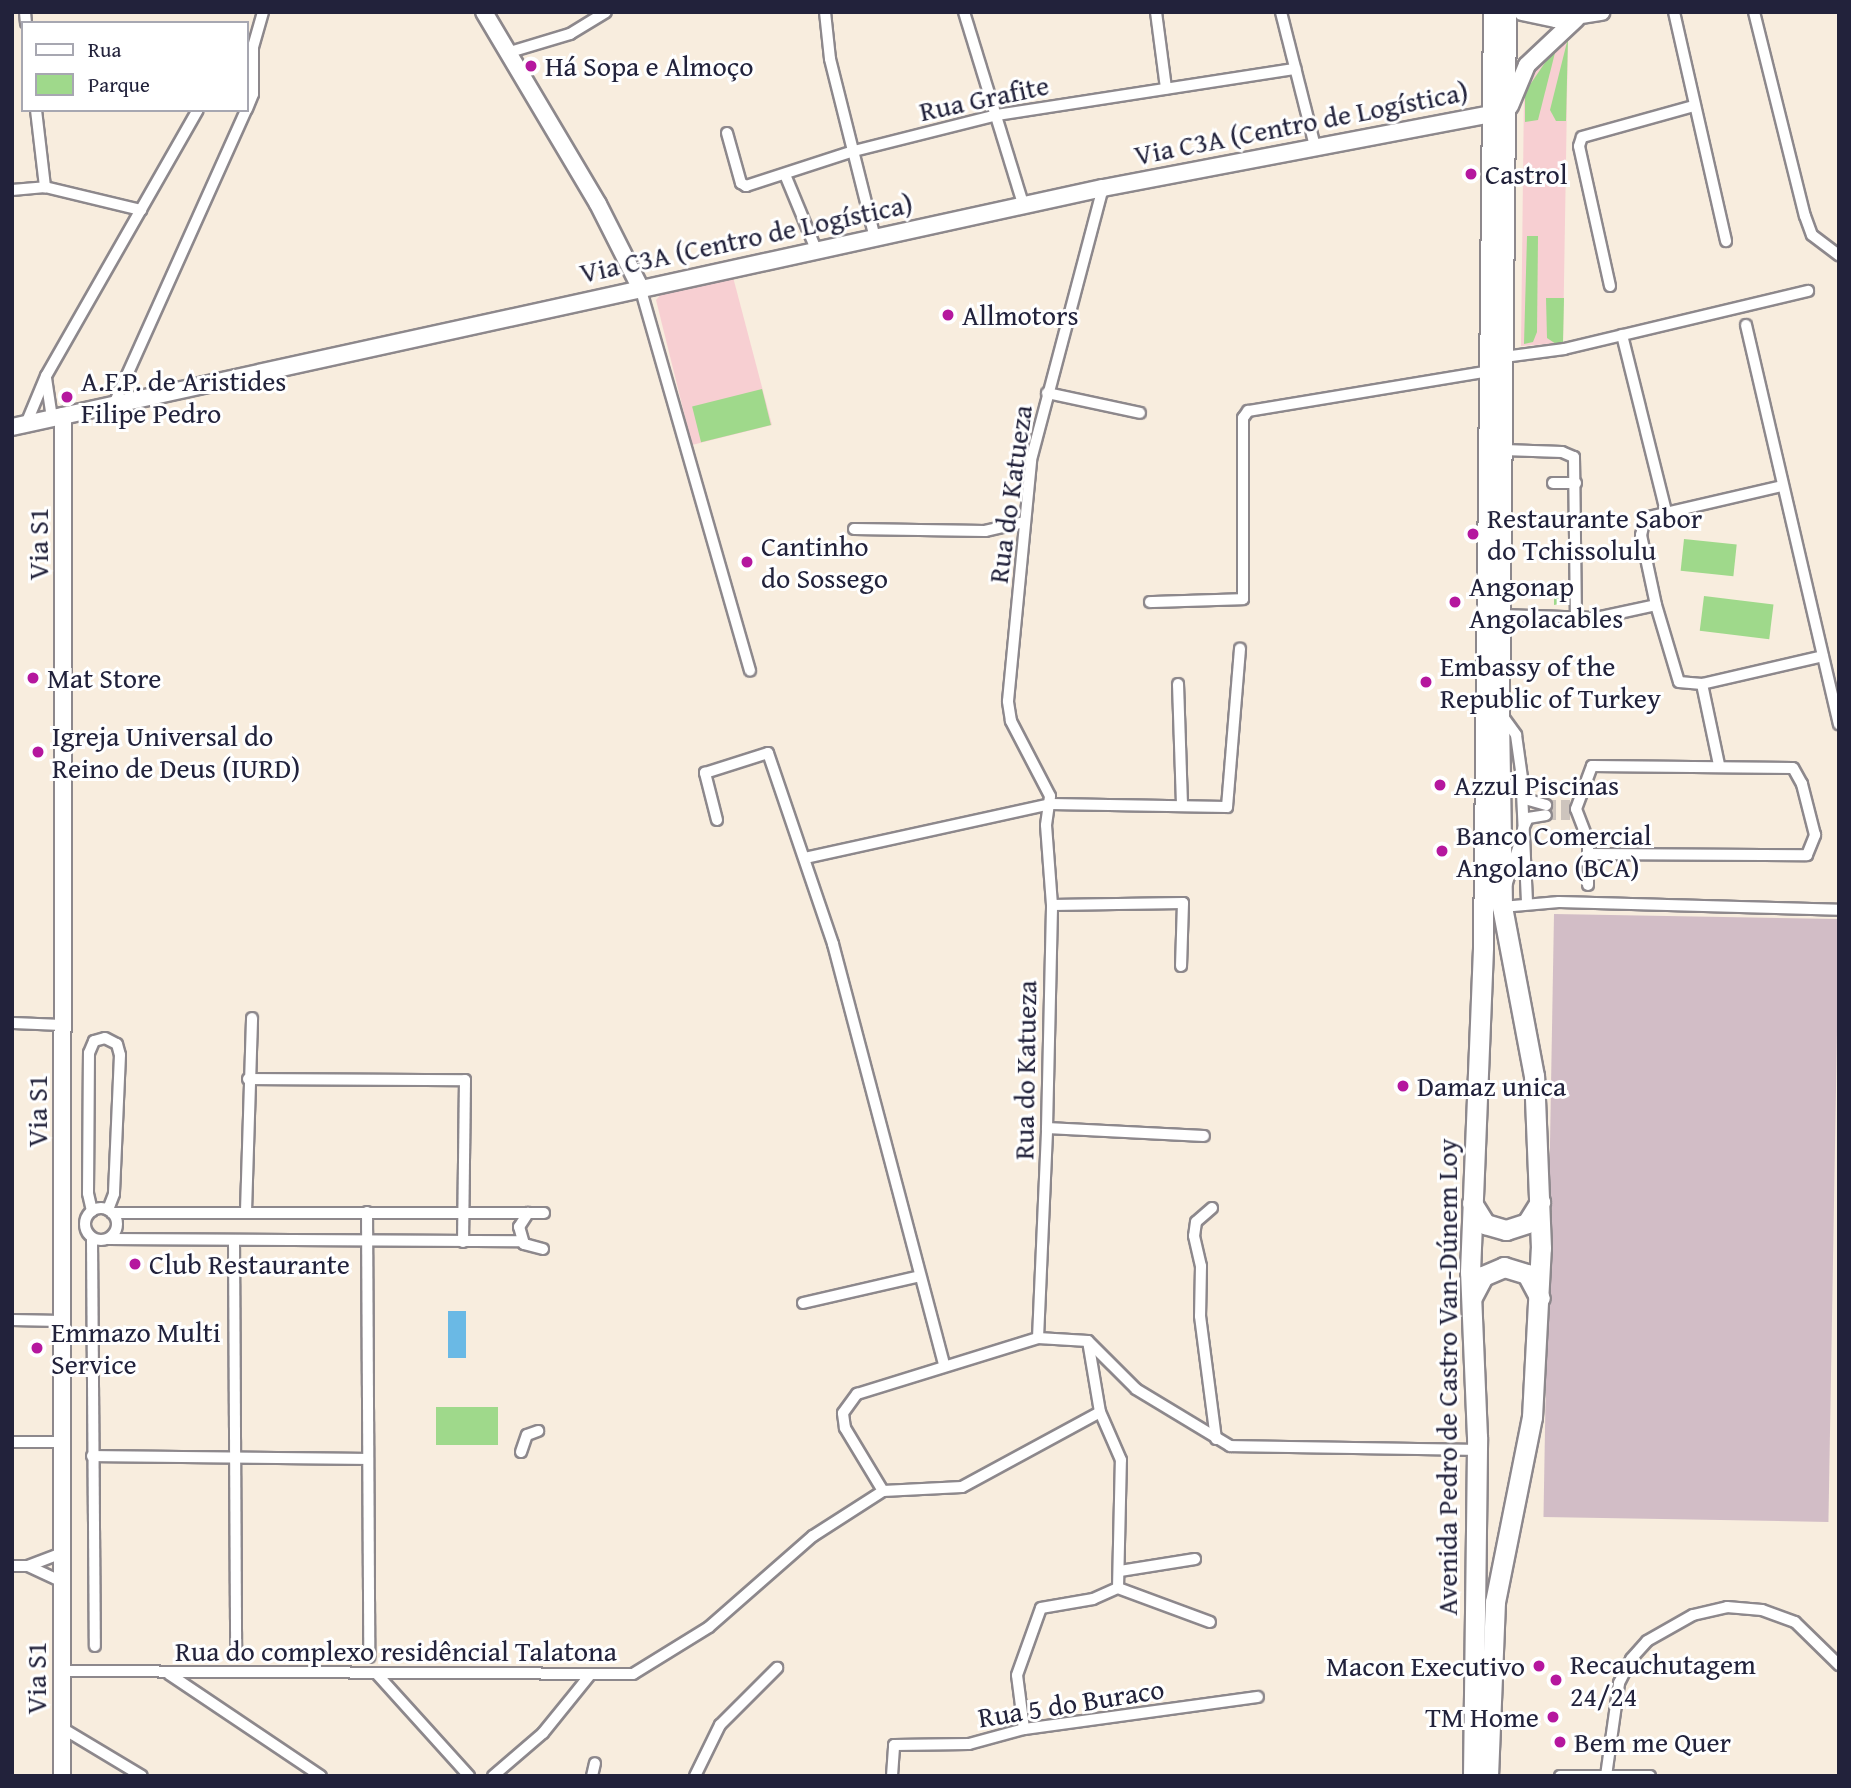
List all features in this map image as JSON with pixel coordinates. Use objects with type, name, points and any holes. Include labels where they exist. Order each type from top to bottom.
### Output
[{"type":"highway","name":"Avenida Pedro de Castro Van-Dúnem Loy","points":[[1488,1776],[1495,1602],[1527,1456],[1540,1300],[1541,1194],[1534,1076],[1502,899],[1499,712],[1504,357],[1500,116],[1493,12]]},
{"type":"highway","name":"Avenida Pedro de Castro Van-Dúnem Loy","points":[[1473,1776],[1477,1450],[1471,1301],[1471,1195],[1483,947],[1489,371],[1506,12]]},
{"type":"highway","points":[[1471,1195],[1481,1220],[1506,1230],[1531,1219],[1541,1194]]},
{"type":"highway","points":[[1471,1301],[1479,1280],[1504,1267],[1531,1278],[1540,1300]]},
{"type":"street","points":[[248,105],[253,94],[250,50],[263,12]]},
{"type":"street","points":[[484,12],[598,204],[640,287],[750,671]]},
{"type":"street","points":[[510,52],[570,34],[606,12]]},
{"type":"street","points":[[825,12],[830,60],[875,238]]},
{"type":"street","points":[[964,12],[1024,207]]},
{"type":"street","points":[[1156,12],[1166,88]]},
{"type":"street","points":[[1281,12],[1315,146]]},
{"type":"street","points":[[1522,12],[1531,17],[1589,15]]},
{"type":"street","points":[[1674,12],[1726,241]]},
{"type":"street","points":[[1754,12],[1805,216],[1812,234],[1839,256]]},
{"type":"street","points":[[1500,116],[1527,65],[1589,15]]},
{"type":"street","name":"Rua Grafite","points":[[727,133],[743,185],[786,177],[855,151],[996,115],[1295,69]]},
{"type":"street","points":[[1610,286],[1579,146],[1582,137],[1694,106]]},
{"type":"street","points":[[36,112],[46,187]]},
{"type":"street","points":[[19,425],[197,112]]},
{"type":"street","points":[[114,404],[245,112]]},
{"type":"street","name":"Via C3A (Centro de Logística)","points":[[19,425],[640,287],[817,252],[1103,188],[1315,146],[1500,116]]},
{"type":"street","points":[[786,177],[817,252]]},
{"type":"street","points":[[12,190],[46,187],[141,210]]},
{"type":"street","name":"Rua do Katueza","points":[[1038,1338],[1047,1128],[1052,905],[1046,825],[1051,796],[1011,721],[1008,701],[1031,460],[1103,188]]},
{"type":"street","points":[[1504,357],[1622,335],[1808,292]]},
{"type":"street","points":[[1746,325],[1839,724]]},
{"type":"street","points":[[1622,335],[1666,511]]},
{"type":"street","points":[[1150,602],[1243,599],[1243,418],[1248,411],[1489,371]]},
{"type":"street","points":[[46,376],[57,417]]},
{"type":"street","points":[[1047,393],[1140,413]]},
{"type":"street","name":"Via S1","points":[[57,417],[65,447],[62,1776]]},
{"type":"street","points":[[1504,450],[1567,453],[1577,465],[1576,617]]},
{"type":"street","points":[[1553,483],[1576,483]]},
{"type":"street","points":[[1782,486],[1645,518],[1641,526],[1656,605],[1678,682],[1702,684],[1823,656]]},
{"type":"street","points":[[854,528],[985,531],[1025,522]]},
{"type":"street","points":[[1502,615],[1596,618],[1656,605]]},
{"type":"street","points":[[805,858],[1050,804],[1227,807],[1231,802],[1240,649]]},
{"type":"street","points":[[1178,684],[1182,806]]},
{"type":"street","points":[[1702,684],[1719,765]]},
{"type":"street","points":[[1499,712],[1516,735],[1522,792],[1527,904]]},
{"type":"street","points":[[718,820],[705,773],[768,752],[833,944],[944,1364]]},
{"type":"street","points":[[1588,854],[1807,855],[1815,835],[1802,784],[1793,768],[1719,765],[1592,766],[1574,810],[1586,832],[1588,885]]},
{"type":"street","points":[[1522,792],[1531,803],[1546,810],[1528,818],[1522,831],[1513,872],[1502,899],[1527,904],[1839,911]]},
{"type":"street","points":[[1052,905],[1183,903],[1181,966]]},
{"type":"street","points":[[246,1211],[248,1079],[252,1018]]},
{"type":"street","points":[[12,1023],[63,1025]]},
{"type":"street","points":[[95,1646],[92,1239],[84,1223],[92,1211],[88,1193],[89,1053],[99,1038],[111,1040],[119,1048],[114,1194],[110,1211],[117,1224],[108,1239]]},
{"type":"street","points":[[248,1079],[465,1080],[463,1242]]},
{"type":"street","points":[[1047,1128],[1204,1136]]},
{"type":"street","points":[[1212,1208],[1196,1222],[1194,1236],[1201,1266],[1200,1316],[1216,1439]]},
{"type":"street","points":[[92,1211],[544,1213]]},
{"type":"street","points":[[367,1212],[369,1657]]},
{"type":"street","points":[[521,1241],[520,1220],[528,1213]]},
{"type":"street","points":[[92,1239],[367,1243],[521,1241],[543,1249]]},
{"type":"street","points":[[234,1241],[236,1651]]},
{"type":"street","points":[[803,1303],[920,1276]]},
{"type":"street","points":[[12,1320],[62,1321]]},
{"type":"street","points":[[1100,1412],[962,1486],[883,1491],[845,1428],[847,1403],[857,1394],[944,1364],[1038,1338],[1088,1341],[1136,1390],[1216,1439],[1242,1450],[1477,1450]]},
{"type":"street","points":[[1088,1341],[1100,1412],[1121,1460],[1118,1588]]},
{"type":"street","points":[[521,1452],[527,1435],[538,1431]]},
{"type":"street","points":[[12,1442],[62,1442]]},
{"type":"street","points":[[92,1456],[367,1459]]},
{"type":"street","name":"Rua do complexo residêncial Talatona","points":[[62,1671],[169,1674],[633,1674],[660,1662],[709,1627],[813,1536],[883,1491]]},
{"type":"street","points":[[12,1566],[27,1566],[62,1553]]},
{"type":"street","points":[[1120,1571],[1195,1559]]},
{"type":"street","points":[[27,1566],[62,1582]]},
{"type":"street","points":[[1024,1729],[1017,1675],[1041,1608],[1059,1601],[1093,1599],[1118,1588],[1210,1622]]},
{"type":"street","points":[[1606,1775],[1619,1683],[1631,1659],[1647,1641],[1693,1615],[1727,1607],[1762,1610],[1795,1622],[1838,1661]]},
{"type":"street","points":[[695,1776],[720,1725],[777,1668]]},
{"type":"street","points":[[376,1673],[469,1776]]},
{"type":"street","points":[[169,1674],[321,1776]]},
{"type":"street","points":[[493,1776],[543,1733],[590,1675]]},
{"type":"street","name":"Rua 5 do Buraco","points":[[892,1776],[892,1748],[969,1744],[1024,1729],[1258,1698]]},
{"type":"street","points":[[62,1728],[142,1776]]},
{"type":"street","points":[[592,1776],[595,1763]]},
{"type":"street","points":[[1560,1776],[1650,1776]]},
{"type":"shaded area","points":[[1568,38],[1563,343],[1521,346],[1524,92],[1537,68]]},
{"type":"shaded area","points":[[733,277],[772,425],[692,445],[656,300],[663,292]]},
{"type":"shaded area","points":[[1554,914],[1839,919],[1828,1522],[1543,1517]]},
{"type":"green space","points":[[1568,38],[1566,121],[1556,121],[1550,110]]},
{"type":"green space","points":[[1557,45],[1538,120],[1525,122],[1525,92]]},
{"type":"green space","points":[[1527,236],[1538,236],[1537,332],[1533,342],[1524,344]]},
{"type":"green space","points":[[1546,298],[1564,298],[1563,343],[1556,344],[1547,338]]},
{"type":"green space","points":[[762,389],[771,425],[701,442],[692,406]]},
{"type":"green space","points":[[1684,539],[1737,545],[1733,576],[1681,571]]},
{"type":"green space","points":[[1554,591],[1573,591],[1573,601],[1554,605]]},
{"type":"green space","points":[[1704,596],[1773,605],[1769,639],[1700,631]]},
{"type":"green space","points":[[436,1407],[498,1407],[498,1445],[436,1445]]},
{"type":"water","points":[[448,1311],[466,1311],[466,1358],[448,1358]]},
{"type":"tunnel","points":[[1546,805],[1570,805]]},
{"type":"tunnel","points":[[1546,815],[1570,815]]},
{"type":"place","name":"Há Sopa e Almoço","points":[[531,66]]},
{"type":"place","name":"Castrol","points":[[1471,174]]},
{"type":"place","name":"Allmotors","points":[[948,315]]},
{"type":"place","name":"A.F.P. de Aristides Filipe Pedro","points":[[67,397]]},
{"type":"place","name":"Restaurante Sabor do Tchissolulu","points":[[1473,534]]},
{"type":"place","name":"Cantinho do Sossego","points":[[747,562]]},
{"type":"place","name":"Angonap Angolacables","points":[[1455,602]]},
{"type":"place","name":"Mat Store","points":[[33,678]]},
{"type":"place","name":"Embassy of the Republic of Turkey","points":[[1426,682]]},
{"type":"place","name":"Igreja Universal do Reino de Deus (IURD)","points":[[38,752]]},
{"type":"place","name":"Azzul Piscinas","points":[[1440,785]]},
{"type":"place","name":"Banco Comercial Angolano (BCA)","points":[[1442,851]]},
{"type":"place","name":"Damaz unica","points":[[1403,1086]]},
{"type":"place","name":"Club Restaurante","points":[[135,1264]]},
{"type":"place","name":"Emmazo Multi Service","points":[[37,1348]]},
{"type":"place","name":"Macon Executivo","points":[[1539,1666]]},
{"type":"place","name":"Recauchutagem 24/24","points":[[1556,1680]]},
{"type":"place","name":"TM Home","points":[[1553,1717]]},
{"type":"place","name":"Bem me Quer","points":[[1560,1742]]}]
